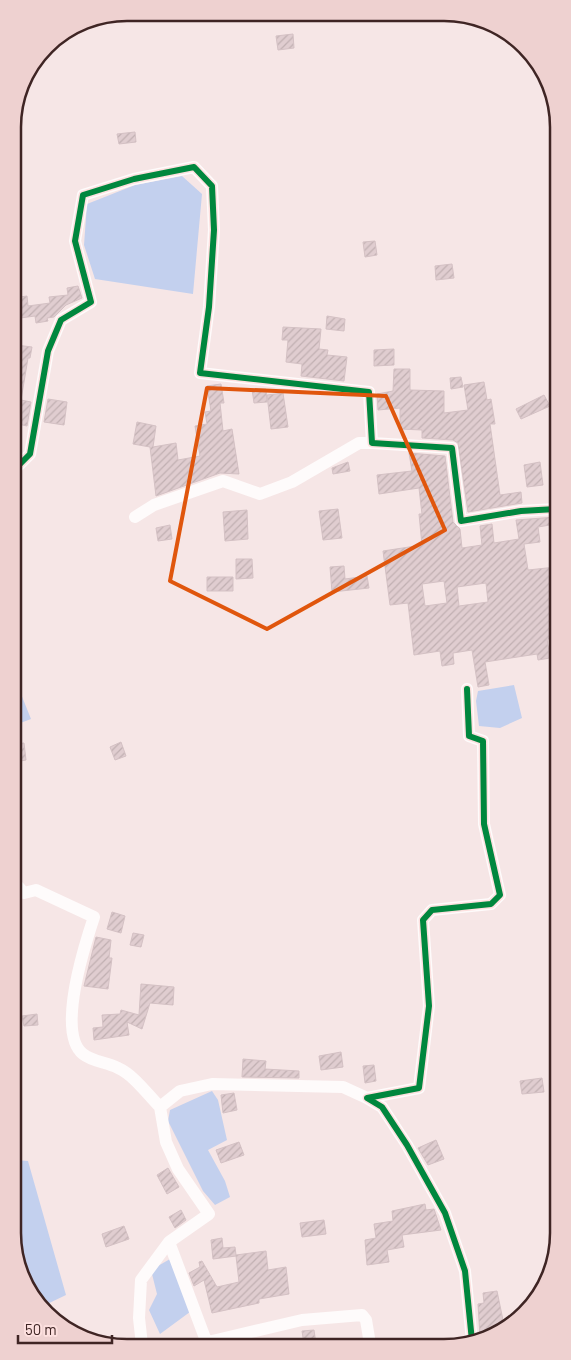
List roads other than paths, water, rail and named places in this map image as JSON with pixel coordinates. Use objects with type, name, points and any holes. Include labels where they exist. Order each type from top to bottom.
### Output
[{"type":"street","points":[[21,463],[30,454],[48,351],[61,320],[91,302],[75,241],[83,196],[134,179],[194,166],[212,186],[214,230],[209,307],[200,373],[369,392],[372,443]]},
{"type":"street","points":[[135,517],[154,505],[223,481],[260,494],[292,482],[359,443],[452,448],[461,521],[521,511],[550,509]]},
{"type":"street","points":[[367,1098],[419,1088],[429,1006],[423,920],[432,910],[491,904],[500,895],[484,824],[483,741],[469,736],[467,689]]},
{"type":"street","points":[[21,890],[24,893],[36,890],[94,917],[83,950],[73,995],[72,1027],[77,1045],[81,1053],[88,1057],[120,1068],[160,1108],[166,1142],[178,1169],[209,1214],[169,1242],[141,1280],[139,1318],[141,1339]]},
{"type":"street","points":[[160,1108],[180,1091],[212,1084],[343,1088],[367,1098],[382,1107],[407,1145],[446,1213],[465,1271],[470,1335]]},
{"type":"street","points":[[169,1242],[206,1339]]},
{"type":"street","points":[[221,1339],[302,1320],[362,1315],[366,1320],[369,1339]]},
{"type":"water","points":[[182,176],[202,194],[193,294],[95,279],[84,245],[87,204],[135,185]]},
{"type":"water","points":[[514,685],[522,718],[500,728],[479,726],[476,701],[478,691]]},
{"type":"water","points":[[21,694],[31,719],[21,723]]},
{"type":"water","points":[[212,1091],[218,1100],[227,1140],[208,1150],[225,1181],[230,1197],[215,1205],[203,1191],[168,1121],[170,1110]]},
{"type":"water","points":[[21,1160],[28,1161],[66,1295],[48,1304],[35,1286],[29,1273],[22,1247],[21,1233]]},
{"type":"water","points":[[170,1259],[194,1309],[160,1334],[149,1310],[157,1294],[151,1270]]}]
